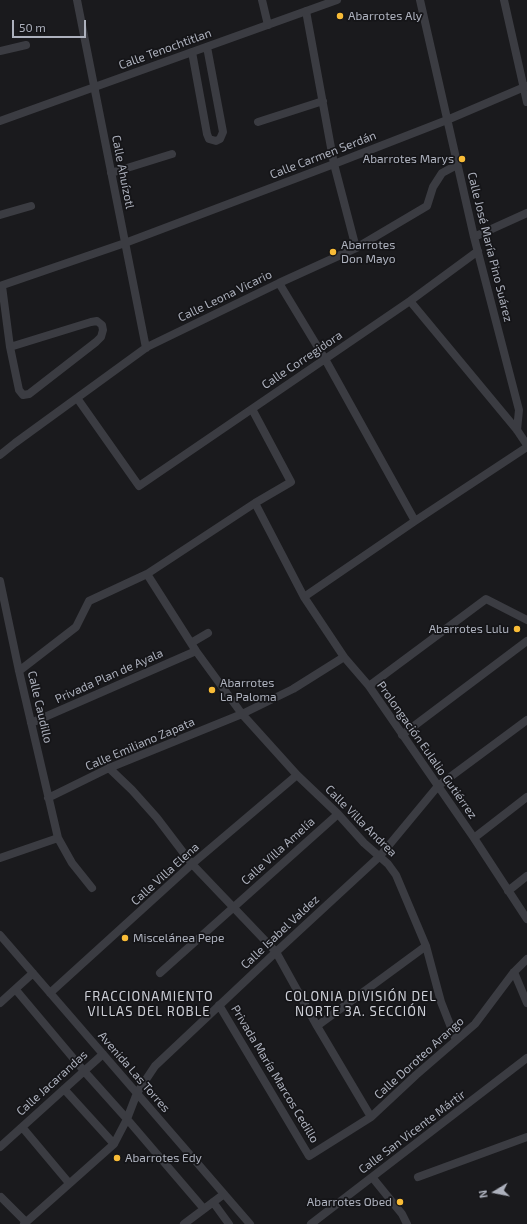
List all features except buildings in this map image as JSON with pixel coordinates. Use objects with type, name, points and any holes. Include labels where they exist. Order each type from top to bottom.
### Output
[{"type":"street","name":"Calle Ahuízotl","points":[[77,0],[146,348]]},
{"type":"street","points":[[262,0],[268,25]]},
{"type":"street","name":"Calle Tenochtitlan","points":[[0,121],[337,0]]},
{"type":"street","name":"Calle José María Pino Suárez","points":[[420,0],[474,237],[523,408],[517,430]]},
{"type":"street","points":[[504,0],[525,86],[527,102]]},
{"type":"street","points":[[306,11],[334,164],[356,248]]},
{"type":"street","points":[[0,51],[26,45]]},
{"type":"street","points":[[192,52],[206,134],[211,140],[216,141],[220,139],[223,132],[207,47]]},
{"type":"street","name":"Calle Carmen Serdán","points":[[1,286],[125,243],[334,164],[447,120],[525,86]]},
{"type":"street","points":[[258,122],[323,101]]},
{"type":"street","points":[[111,173],[172,154]]},
{"type":"street","name":"Calle Leona Vicario","points":[[0,455],[15,442],[146,348],[279,283],[356,248],[427,206],[434,187],[442,173],[457,165]]},
{"type":"street","points":[[0,216],[31,206]]},
{"type":"street","points":[[474,237],[527,213]]},
{"type":"street","name":"Calle Corregidora","points":[[77,398],[139,486],[410,301],[478,251]]},
{"type":"street","points":[[279,283],[325,359],[415,521]]},
{"type":"street","points":[[1,286],[10,347],[19,390],[23,395],[29,394],[96,342],[101,337],[103,330],[102,325],[97,321],[91,322],[10,347]]},
{"type":"street","points":[[304,597],[527,446],[517,430],[410,301]]},
{"type":"street","points":[[19,671],[76,627],[89,601],[147,574],[255,503],[291,482],[252,409]]},
{"type":"street","name":"Prolongación Eulalio Gutiérrez","points":[[255,503],[304,597],[344,657],[369,686],[402,736],[474,838],[527,919]]},
{"type":"street","name":"Calle Villa Andrea","points":[[147,574],[196,651],[242,714],[297,775],[338,814],[364,843],[388,864],[396,875],[426,946],[441,1002],[456,1040]]},
{"type":"street","name":"Calle Caudillo","points":[[0,580],[19,671],[58,838],[72,863],[92,888]]},
{"type":"street","points":[[369,686],[486,599],[527,620]]},
{"type":"street","points":[[191,643],[208,633]]},
{"type":"street","points":[[402,736],[527,640]]},
{"type":"street","name":"Privada Plan de Ayala","points":[[31,723],[196,651]]},
{"type":"street","name":"Calle Emiliano Zapata","points":[[48,798],[109,768],[242,714],[293,689],[344,657]]},
{"type":"street","name":"Calle Isabel Valdez","points":[[114,1144],[127,1119],[137,1093],[155,1066],[380,856],[438,786],[527,720]]},
{"type":"street","points":[[109,768],[132,790],[157,818],[192,864],[276,952],[317,1026],[372,1117]]},
{"type":"street","name":"Calle Villa Elena","points":[[50,993],[192,864],[297,775]]},
{"type":"street","points":[[474,838],[527,797]]},
{"type":"street","name":"Calle Villa Amelía","points":[[160,973],[338,814]]},
{"type":"street","points":[[0,858],[58,838]]},
{"type":"street","points":[[508,890],[527,876]]},
{"type":"street","name":"Avenida Las Torres","points":[[0,935],[250,1224]]},
{"type":"street","points":[[317,1026],[426,946]]},
{"type":"street","name":"Calle Doroteo Arango","points":[[309,1156],[372,1117],[416,1075],[474,1024],[514,972],[527,959]]},
{"type":"street","points":[[514,972],[527,1003]]},
{"type":"street","points":[[0,1003],[33,973]]},
{"type":"street","points":[[16,990],[204,1209]]},
{"type":"street","name":"Privada María Marcos Cedillo","points":[[219,1005],[309,1156]]},
{"type":"street","name":"Calle Jacarandas","points":[[0,1147],[103,1054]]},
{"type":"street","name":"Calle San Vicente Mártir","points":[[311,1224],[527,1058]]},
{"type":"street","points":[[1,1197],[25,1223],[114,1144],[64,1089]]},
{"type":"street","points":[[22,1127],[69,1183]]},
{"type":"street","points":[[418,1177],[527,1137]]},
{"type":"street","points":[[372,1177],[402,1214],[407,1224]]},
{"type":"street","points":[[184,1224],[224,1194]]},
{"type":"street","points":[[213,1202],[230,1224]]},
{"type":"place","name":"Abarrotes Aly","points":[[340,16]]},
{"type":"place","name":"Abarrotes Marys","points":[[462,159]]},
{"type":"place","name":"Abarrotes Don Mayo","points":[[333,252]]},
{"type":"place","name":"Abarrotes Lulu","points":[[517,629]]},
{"type":"place","name":"Abarrotes La Paloma","points":[[212,690]]},
{"type":"place","name":"Miscelánea Pepe","points":[[125,938]]},
{"type":"place","name":"Abarrotes Edy","points":[[117,1158]]},
{"type":"place","name":"Abarrotes Obed","points":[[400,1202]]},
{"type":"district","name":"FRACCIONAMIENTO VILLAS DEL ROBLE","points":[[149,1004]]},
{"type":"district","name":"COLONIA DIVISIÓN DEL NORTE 3A. SECCIÓN","points":[[361,1004]]}]
